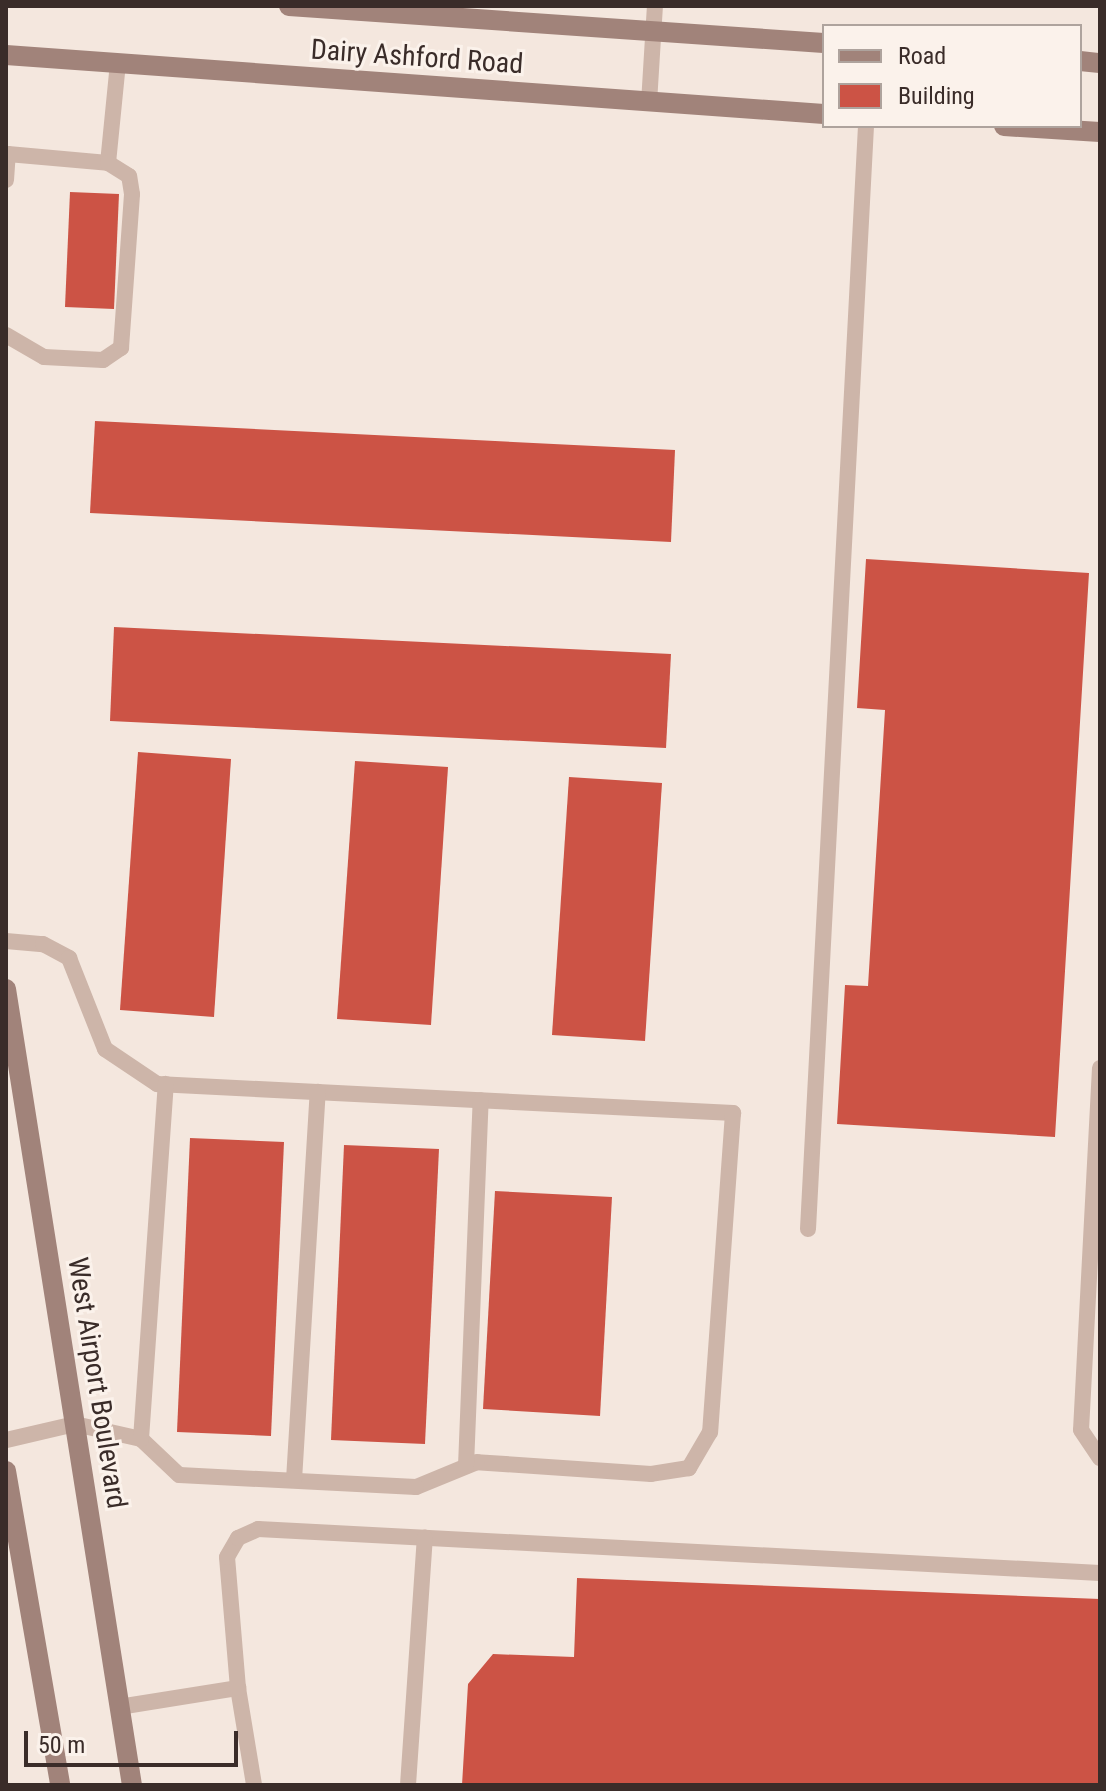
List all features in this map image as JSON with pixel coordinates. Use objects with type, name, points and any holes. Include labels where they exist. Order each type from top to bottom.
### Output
[{"type":"main road","name":"Dairy Ashford Road","points":[[289,6],[822,43]]},
{"type":"main road","name":"Dairy Ashford Road","points":[[6,55],[822,114]]},
{"type":"main road","points":[[1036,128],[1100,132]]},
{"type":"main road","name":"West Airport Boulevard","points":[[6,989],[132,1785]]},
{"type":"main road","points":[[6,1471],[60,1785]]},
{"type":"lane","points":[[649,103],[655,6]]},
{"type":"lane","points":[[108,163],[118,62]]},
{"type":"lane","points":[[808,1229],[866,128]]},
{"type":"lane","points":[[6,180],[8,154],[108,163],[129,176],[132,194],[121,348],[103,360],[44,357],[6,335]]},
{"type":"lane","points":[[6,941],[43,944],[69,958],[105,1049],[166,1084],[733,1113],[710,1432],[689,1468],[651,1474],[466,1466],[416,1487],[179,1475],[141,1439],[75,1424],[6,1440]]},
{"type":"lane","points":[[1100,1068],[1081,1430],[1100,1458]]},
{"type":"lane","points":[[141,1439],[166,1084]]},
{"type":"lane","points":[[294,1480],[318,1092]]},
{"type":"lane","points":[[466,1466],[481,1100]]},
{"type":"lane","points":[[254,1785],[226,1597],[227,1557],[238,1538],[258,1529],[1100,1573]]},
{"type":"lane","points":[[408,1785],[425,1538]]},
{"type":"lane","points":[[119,1707],[238,1688]]},
{"type":"building","points":[[70,192],[119,194],[114,309],[65,307]]},
{"type":"building","points":[[95,421],[675,450],[671,542],[90,513]]},
{"type":"building","points":[[866,559],[1089,573],[1055,1137],[837,1124],[845,985],[868,986],[885,710],[857,708]]},
{"type":"building","points":[[114,627],[671,654],[666,748],[110,721]]},
{"type":"building","points":[[138,752],[231,759],[214,1017],[120,1010]]},
{"type":"building","points":[[355,761],[448,767],[431,1025],[337,1019]]},
{"type":"building","points":[[569,777],[662,783],[645,1041],[552,1035]]},
{"type":"building","points":[[190,1138],[284,1142],[271,1436],[177,1432]]},
{"type":"building","points":[[344,1145],[439,1149],[425,1444],[331,1440]]},
{"type":"building","points":[[495,1191],[612,1197],[600,1416],[483,1409]]},
{"type":"building","points":[[577,1578],[1100,1599],[1100,1785],[462,1785],[468,1684],[493,1654],[574,1657]]}]
